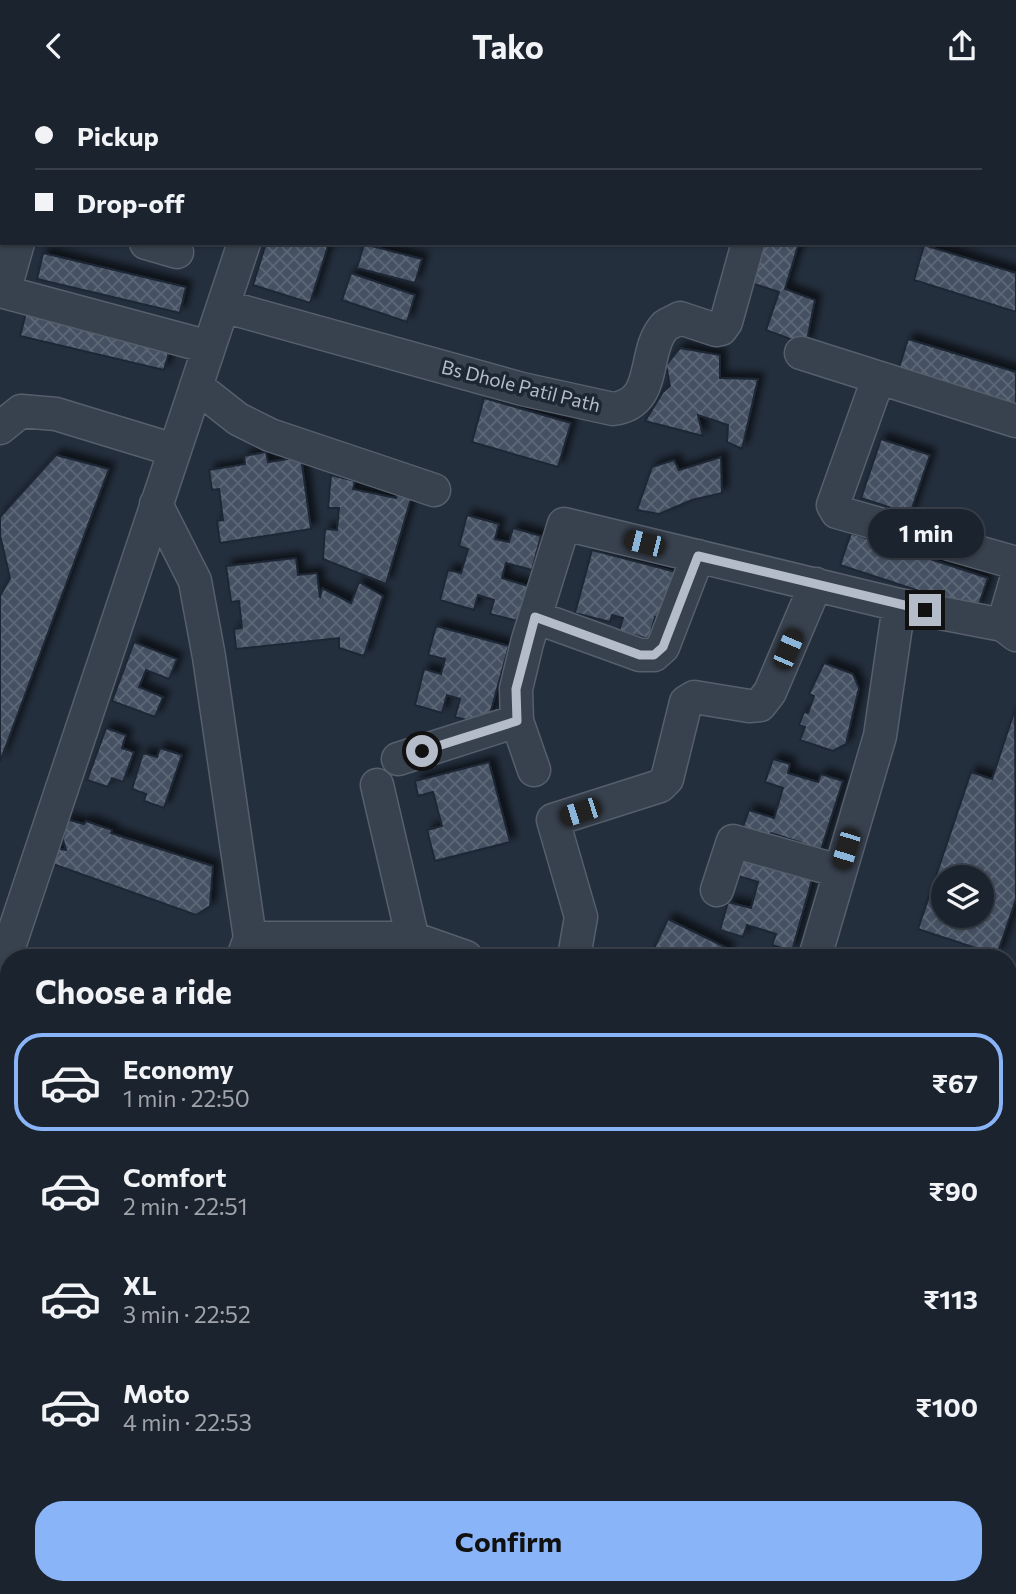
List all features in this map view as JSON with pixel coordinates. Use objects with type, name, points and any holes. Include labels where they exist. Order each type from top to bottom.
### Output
[{"type":"street","points":[[17,245],[2,292],[209,347]]},
{"type":"street","points":[[153,245],[177,252]]},
{"type":"street","points":[[8,949],[242,245]]},
{"type":"street","name":"Bs Dhole Patil Path","points":[[223,306],[522,389],[613,409],[624,407],[642,391],[658,338],[666,325],[680,318],[716,330],[721,329],[726,322],[747,245]]},
{"type":"street","points":[[801,353],[1016,421]]},
{"type":"street","points":[[878,379],[833,505],[837,512],[1016,563]]},
{"type":"street","points":[[196,386],[238,419],[270,435],[434,490]]},
{"type":"street","points":[[0,428],[21,411],[55,414],[174,450]]},
{"type":"street","points":[[156,504],[195,581],[209,657],[246,947],[415,948],[377,785]]},
{"type":"street","points":[[534,770],[517,721],[516,689],[564,524],[1009,630],[1016,580]]},
{"type":"street","points":[[535,617],[640,655],[654,655],[663,647],[698,556]]},
{"type":"street","points":[[575,949],[581,918],[553,820],[660,786],[667,779],[686,702],[694,697],[749,706],[760,705],[770,692],[816,584]]},
{"type":"street","points":[[817,949],[880,736],[899,605]]},
{"type":"street","points":[[398,759],[517,721]]},
{"type":"street","points":[[717,890],[733,841],[839,871]]},
{"type":"building","points":[[265,245],[328,245],[310,303],[253,285]]},
{"type":"building","points":[[364,245],[422,259],[415,283],[357,268]]},
{"type":"building","points":[[763,245],[798,245],[785,289],[815,300],[806,345],[766,330],[779,292],[751,283]]},
{"type":"building","points":[[924,245],[1016,273],[1016,312],[914,280]]},
{"type":"building","points":[[43,253],[186,287],[180,313],[37,279]]},
{"type":"building","points":[[351,273],[415,295],[407,322],[342,300]]},
{"type":"building","points":[[26,313],[170,349],[164,370],[20,336]]},
{"type":"building","points":[[908,339],[1016,372],[1016,406],[898,371]]},
{"type":"building","points":[[680,348],[720,355],[720,378],[758,379],[742,449],[727,442],[728,425],[698,415],[703,436],[645,421],[663,392],[670,386],[666,365]]},
{"type":"building","points":[[484,398],[571,423],[558,467],[472,442]]},
{"type":"building","points":[[881,439],[930,455],[910,514],[861,498]]},
{"type":"building","points":[[266,452],[268,462],[301,457],[311,529],[220,543],[217,521],[223,520],[219,489],[212,490],[209,470],[245,464],[244,456]]},
{"type":"building","points":[[56,455],[109,469],[0,762],[0,596],[10,578],[0,535],[0,517]]},
{"type":"building","points":[[721,457],[722,493],[692,500],[659,514],[637,510],[652,467],[674,460],[679,470]]},
{"type":"building","points":[[331,475],[355,481],[353,489],[396,498],[398,489],[413,492],[386,584],[323,559],[325,529],[337,530],[339,508],[328,508]]},
{"type":"building","points":[[467,515],[499,524],[495,539],[509,542],[513,528],[541,536],[532,570],[506,563],[502,578],[528,586],[518,621],[490,614],[494,600],[478,595],[474,610],[440,600],[448,570],[461,573],[468,549],[459,546]]},
{"type":"building","points":[[851,533],[988,578],[977,610],[840,565]]},
{"type":"building","points":[[592,550],[676,572],[663,619],[655,617],[649,639],[619,631],[623,618],[612,615],[610,622],[575,613]]},
{"type":"building","points":[[296,558],[298,575],[317,573],[320,598],[322,588],[351,603],[359,582],[383,596],[364,656],[339,648],[339,638],[236,649],[234,629],[242,628],[239,601],[231,602],[226,566]]},
{"type":"building","points":[[436,626],[509,646],[487,725],[455,717],[460,699],[447,695],[442,713],[415,705],[424,669],[441,674],[445,659],[428,655]]},
{"type":"building","points":[[134,642],[177,659],[169,679],[146,670],[139,687],[163,697],[155,717],[112,701]]},
{"type":"building","points":[[824,663],[853,674],[859,688],[846,744],[833,751],[800,740],[805,727],[799,725],[804,712],[808,713],[814,696],[809,694]]},
{"type":"building","points":[[1015,709],[1016,899],[999,949],[979,949],[918,929],[931,890],[931,928],[994,928],[994,865],[940,865],[971,772],[992,779]]},
{"type":"building","points":[[106,728],[126,735],[122,748],[134,752],[123,782],[112,778],[108,787],[87,780]]},
{"type":"building","points":[[160,748],[182,755],[164,808],[144,801],[146,794],[132,789],[143,753],[157,757]]},
{"type":"building","points":[[773,759],[790,764],[788,773],[818,782],[821,774],[843,781],[818,859],[799,853],[802,843],[771,833],[766,847],[739,838],[749,810],[774,818],[783,788],[765,782]]},
{"type":"building","points":[[489,762],[510,842],[435,861],[427,830],[442,826],[433,792],[418,796],[415,781]]},
{"type":"building","points":[[66,819],[84,824],[86,821],[112,830],[111,833],[213,866],[210,906],[196,915],[50,863],[56,848],[66,850],[63,840]]},
{"type":"building","points":[[743,849],[761,865],[793,875],[797,864],[815,869],[793,949],[772,945],[776,934],[747,925],[743,937],[720,930],[728,902],[751,908],[758,882],[735,875]]},
{"type":"building","points":[[668,919],[729,949],[654,949]]},
{"type":"route","points":[[422,751],[517,721],[516,689],[535,617],[640,655],[654,655],[663,647],[698,556],[925,610]]}]
